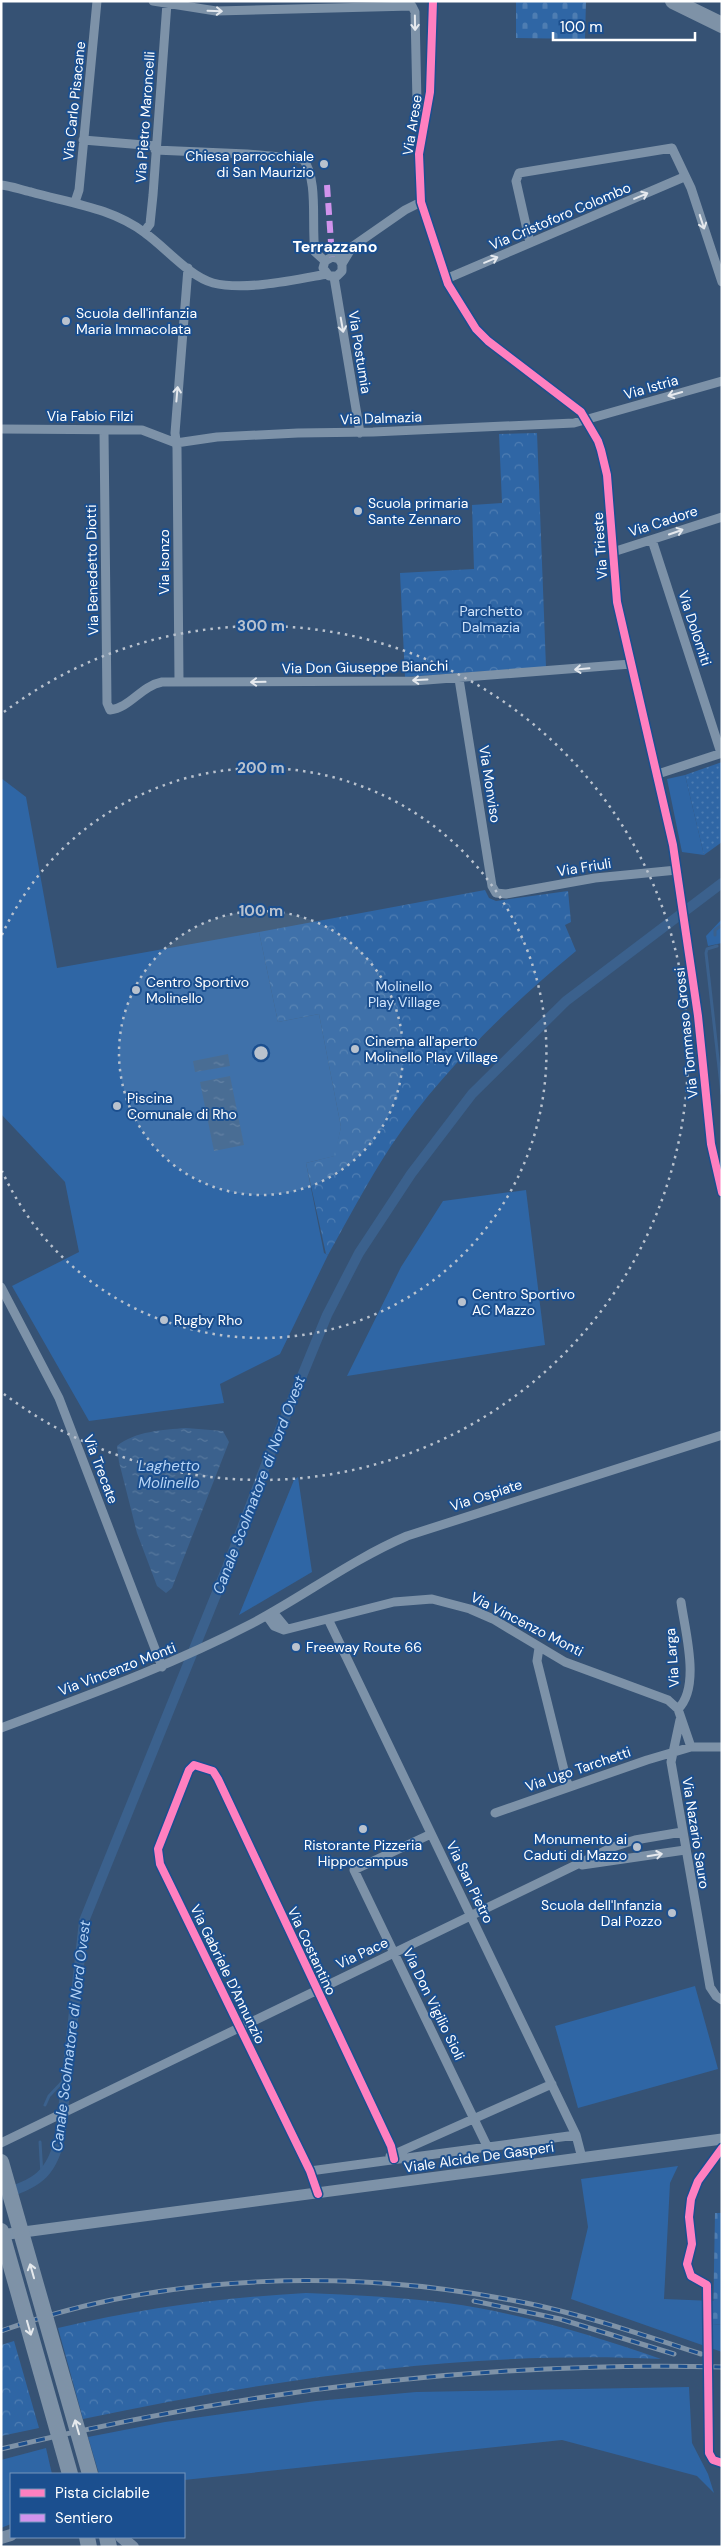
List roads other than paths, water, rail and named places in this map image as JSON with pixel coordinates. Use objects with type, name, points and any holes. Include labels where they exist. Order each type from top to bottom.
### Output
[{"type":"highway","points":[[674,1],[722,25]]},
{"type":"highway","points":[[1,2162],[90,2473]]},
{"type":"highway","points":[[1,2231],[70,2473]]},
{"type":"main road","points":[[122,2538],[133,2547]]},
{"type":"street","name":"Via Carlo Pisacane","points":[[75,202],[79,190],[97,1]]},
{"type":"street","points":[[153,1],[216,11],[412,6],[415,12],[417,103],[425,118]]},
{"type":"street","name":"Via Arese","points":[[433,1],[432,66],[419,154],[420,202],[446,279]]},
{"type":"street","name":"Via Pietro Maroncelli","points":[[144,232],[150,224],[167,3]]},
{"type":"street","points":[[83,140],[156,148]]},
{"type":"street","name":"Via Postumia","points":[[156,148],[299,157],[306,162],[312,192],[315,252],[327,270],[360,433]]},
{"type":"street","points":[[530,243],[516,181],[519,173],[672,148],[684,177],[691,188],[722,282]]},
{"type":"street","name":"Via Cristoforo Colombo","points":[[446,279],[684,177]]},
{"type":"street","points":[[1,185],[75,202],[119,218],[144,232],[188,268],[206,280],[218,284],[283,282],[315,276],[327,270],[342,271],[339,261]]},
{"type":"street","points":[[339,261],[354,245],[420,202]]},
{"type":"street","points":[[327,270],[330,258],[339,261]]},
{"type":"street","name":"Via Isonzo","points":[[179,681],[175,416],[188,268]]},
{"type":"street","name":"Via Trieste","points":[[446,279],[478,332],[581,412],[587,419],[598,441],[607,474],[617,602],[658,774],[677,870]]},
{"type":"street","name":"Via Istria","points":[[587,419],[722,381]]},
{"type":"street","name":"Via Dalmazia","points":[[176,442],[235,436],[559,425],[587,419]]},
{"type":"street","name":"Via Fabio Filzi","points":[[1,429],[142,430],[176,442]]},
{"type":"street","name":"Via Benedetto Diotti","points":[[104,431],[109,709]]},
{"type":"street","name":"Via Cadore","points":[[613,552],[722,517]]},
{"type":"street","name":"Via Dolomiti","points":[[652,540],[721,753]]},
{"type":"street","name":"Via Don Giuseppe Bianchi","points":[[109,709],[121,707],[154,683],[179,681],[249,683],[459,679],[631,664]]},
{"type":"street","name":"Via Monviso","points":[[459,679],[492,886],[496,894]]},
{"type":"street","points":[[658,774],[721,753]]},
{"type":"street","name":"Via Friuli","points":[[496,894],[506,894],[600,877],[677,870]]},
{"type":"street","name":"Via Tommaso Grossi","points":[[677,870],[687,932],[711,1144],[722,1192]]},
{"type":"street","name":"Via Trecate","points":[[1,1287],[59,1398],[162,1668]]},
{"type":"street","name":"Via Ospiate","points":[[270,1614],[375,1551],[407,1536],[722,1435]]},
{"type":"street","name":"Via Vincenzo Monti","points":[[1,1728],[162,1668],[270,1614],[274,1626],[279,1630],[287,1630],[407,1600],[432,1599],[460,1605],[482,1614],[564,1662],[656,1694],[668,1700],[678,1709]]},
{"type":"street","name":"Via Larga","points":[[678,1709],[688,1696],[690,1676],[681,1602]]},
{"type":"street","name":"Via San Pietro","points":[[328,1619],[552,2084],[576,2135],[582,2158]]},
{"type":"street","points":[[539,1648],[536,1661],[568,1786]]},
{"type":"street","points":[[678,1709],[680,1720],[691,1747]]},
{"type":"street","points":[[671,1754],[680,1720]]},
{"type":"street","name":"Via Ugo Tarchetti","points":[[495,1813],[568,1786],[691,1747],[722,1747]]},
{"type":"street","name":"Via Nazario Sauro","points":[[671,1754],[685,1850],[710,1987],[722,2000]]},
{"type":"street","name":"Via Costantino","points":[[194,1765],[213,1771],[218,1779],[393,2157]]},
{"type":"street","name":"Via Gabriele D'Annunzio","points":[[194,1765],[189,1770],[157,1856],[310,2171],[318,2194]]},
{"type":"street","name":"Via Pace","points":[[1,2143],[624,1842],[682,1832]]},
{"type":"street","name":"Via Don Vigilio Sioli","points":[[431,1834],[354,1870],[487,2146]]},
{"type":"street","points":[[624,1842],[629,1859]]},
{"type":"street","name":"Via Pace","points":[[572,1867],[685,1850]]},
{"type":"street","points":[[393,2157],[552,2084]]},
{"type":"street","points":[[310,2171],[393,2157],[576,2135]]},
{"type":"street","name":"Viale Alcide De Gasperi","points":[[1,2235],[722,2139]]},
{"type":"water","points":[[228,1054],[230,1066],[195,1072],[193,1061]]},
{"type":"water","points":[[230,1076],[244,1145],[214,1151],[200,1082]]},
{"type":"water","name":"Laghetto Molinello","points":[[186,1428],[223,1431],[229,1442],[172,1588],[166,1593],[157,1586],[137,1533],[119,1462],[117,1446],[141,1434]]},
{"type":"waterway","name":"Canale Scolmatore di Nord Ovest","points":[[1,2195],[33,2182],[47,2170],[56,2151],[60,2138],[84,1921],[327,1315],[359,1253],[411,1174],[472,1094],[566,1001],[722,883]]},
{"type":"waterway","points":[[715,935],[715,930],[722,925]]},
{"type":"waterway","points":[[717,946],[707,949],[706,953],[722,1094]]},
{"type":"waterway","points":[[45,2105],[49,2096],[66,2078]]},
{"type":"waterway","points":[[40,2142],[42,2175]]},
{"type":"railway","points":[[1,2331],[63,2312],[126,2297],[191,2287],[256,2282],[322,2281],[388,2284],[453,2290],[516,2301],[586,2318],[701,2354]]},
{"type":"railway","points":[[474,2301],[560,2319],[674,2354]]},
{"type":"railway","points":[[1,2449],[179,2411],[359,2384],[449,2375],[540,2369],[631,2366],[722,2367]]},
{"type":"place","name":"Chiesa parrocchiale di San Maurizio","points":[[324,164]]},
{"type":"place","name":"Scuola dell'infanzia Maria Immacolata","points":[[66,321]]},
{"type":"place","name":"Scuola primaria Sante Zennaro","points":[[358,511]]},
{"type":"place","name":"Centro Sportivo Molinello","points":[[136,990]]},
{"type":"place","name":"Cinema all'aperto Molinello Play Village","points":[[355,1049]]},
{"type":"place","name":"Piscina Comunale di Rho","points":[[117,1106]]},
{"type":"place","name":"Centro Sportivo AC Mazzo","points":[[462,1302]]},
{"type":"place","name":"Rugby Rho","points":[[164,1320]]},
{"type":"place","name":"Freeway Route 66","points":[[296,1647]]},
{"type":"place","name":"Ristorante Pizzeria Hippocampus","points":[[363,1829]]},
{"type":"place","name":"Monumento ai Caduti di Mazzo","points":[[637,1847]]},
{"type":"place","name":"Scuola dell'Infanzia Dal Pozzo","points":[[672,1913]]},
{"type":"district","name":"Terrazzano","points":[[335,246]]},
{"type":"park label","name":"Parchetto Dalmazia","points":[[491,620]]},
{"type":"park label","name":"Molinello Play Village","points":[[404,994]]}]
